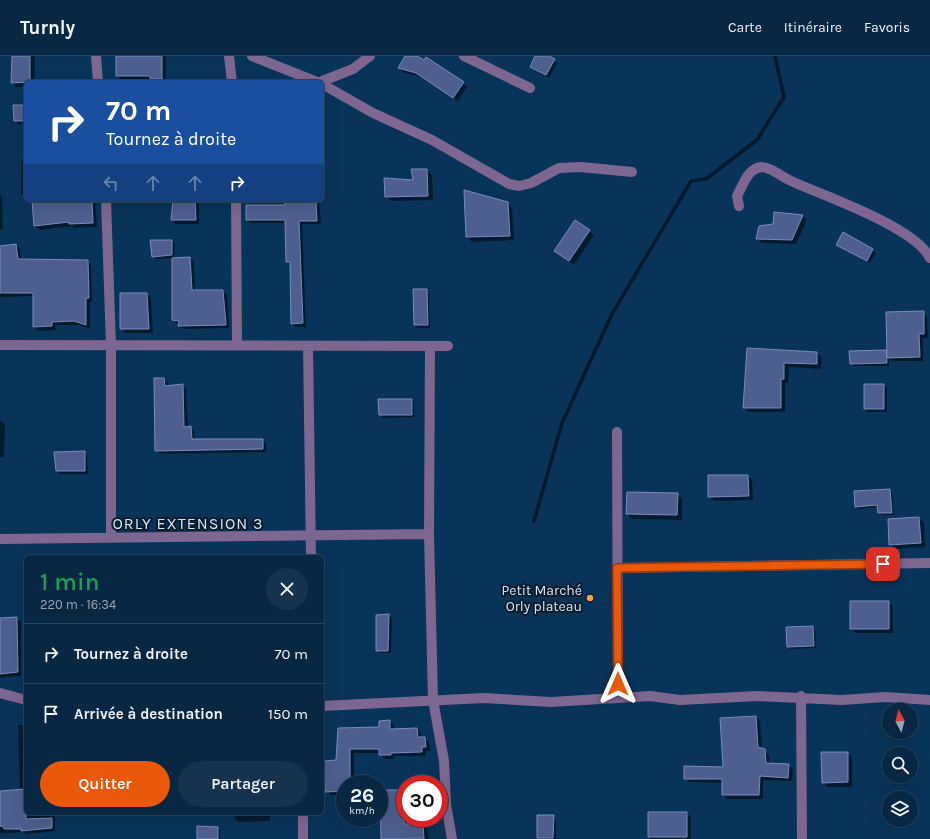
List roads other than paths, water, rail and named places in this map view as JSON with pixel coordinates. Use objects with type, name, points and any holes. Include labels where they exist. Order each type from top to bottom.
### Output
[{"type":"street","points":[[96,56],[98,80]]},
{"type":"street","points":[[229,56],[232,80]]},
{"type":"street","points":[[252,56],[264,58],[313,80]]},
{"type":"street","points":[[324,81],[353,69],[370,56]]},
{"type":"street","points":[[464,56],[530,88]]},
{"type":"street","points":[[324,85],[373,113],[432,140],[509,184],[519,186],[531,183],[559,168],[581,167],[632,172]]},
{"type":"street","points":[[739,206],[736,196],[747,176],[756,168],[767,168],[792,181],[882,221],[909,236],[926,250],[930,258]]},
{"type":"street","points":[[106,202],[111,346],[111,538]]},
{"type":"street","points":[[236,202],[238,345]]},
{"type":"street","points":[[0,345],[448,346]]},
{"type":"street","points":[[308,346],[311,555]]},
{"type":"street","points":[[430,346],[429,534],[433,700],[444,761],[446,804],[452,839]]},
{"type":"street","points":[[617,432],[618,698]]},
{"type":"street","points":[[0,539],[429,534]]},
{"type":"street","points":[[617,568],[930,563]]},
{"type":"street","points":[[0,693],[24,699]]},
{"type":"street","points":[[324,706],[484,698],[552,702],[650,696],[680,700],[757,696],[801,696],[842,700],[885,697],[930,700]]},
{"type":"street","points":[[801,696],[802,839]]},
{"type":"street","points":[[303,815],[303,839]]},
{"type":"waterway","points":[[534,521],[562,423],[612,314],[691,181],[706,179],[757,140],[784,97],[775,56]]},
{"type":"place","name":"Petit Marché Orly plateau","points":[[590,598]]},
{"type":"district","name":"ORLY EXTENSION 3","points":[[188,523]]}]
